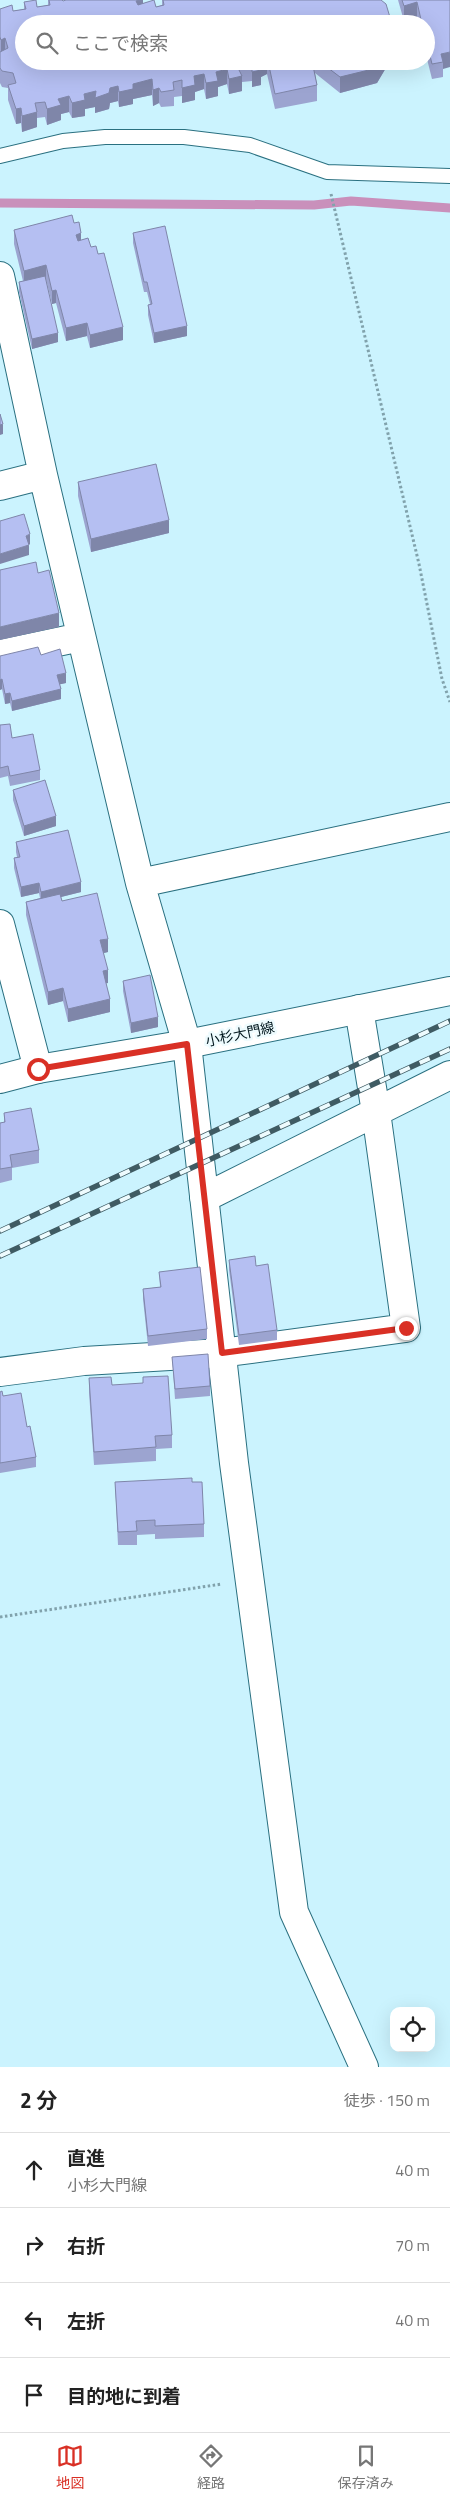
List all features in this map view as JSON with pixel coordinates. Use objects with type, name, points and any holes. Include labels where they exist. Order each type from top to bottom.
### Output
[{"type":"street","points":[[0,276],[10,376],[42,475],[140,883],[187,1044],[249,1580],[294,1912],[364,2067]]},
{"type":"street","points":[[0,486],[42,475]]},
{"type":"street","points":[[0,654],[81,637]]},
{"type":"street","points":[[140,883],[450,817]]},
{"type":"street","points":[[0,924],[38,1069]]},
{"type":"street","name":"小杉大門線","points":[[0,1079],[38,1069],[187,1044],[450,991]]},
{"type":"street","points":[[0,1372],[84,1361],[222,1353],[406,1328],[376,1112],[359,1009]]},
{"type":"street","points":[[204,1198],[450,1075]]},
{"type":"lane","points":[[0,156],[63,141],[105,137],[184,137],[250,145],[327,172],[450,176]]},
{"type":"path","points":[[327,172],[335,219],[391,441],[419,564],[442,679],[450,702]]},
{"type":"path","points":[[0,1617],[249,1580]]},
{"type":"building","points":[[36,0],[37,7],[50,5],[49,0],[140,0],[136,1],[138,5],[154,0],[156,7],[164,5],[163,0],[381,0],[386,4],[389,15],[15,15],[15,70],[223,70],[216,72],[218,81],[206,83],[204,74],[194,76],[195,85],[182,88],[182,80],[173,82],[174,90],[161,92],[159,88],[153,90],[152,79],[133,84],[133,89],[119,92],[118,86],[110,88],[109,93],[95,98],[96,91],[84,94],[85,100],[72,103],[69,96],[58,99],[61,105],[47,109],[45,102],[35,103],[37,112],[22,116],[21,108],[16,109],[8,85],[16,83],[13,73],[2,71],[0,68],[0,52],[8,48],[5,38],[1,40],[0,37],[0,9],[12,5],[13,11],[26,9],[24,2]]},
{"type":"building","points":[[402,0],[450,0],[450,52],[441,54],[443,62],[435,63],[435,15],[420,15],[417,2],[404,6]]},
{"type":"building","points":[[227,70],[239,70],[242,76],[229,79]]},
{"type":"building","points":[[270,70],[314,70],[317,85],[275,94]]},
{"type":"building","points":[[331,70],[369,70],[340,77]]},
{"type":"building","points":[[72,215],[74,223],[79,222],[81,233],[76,235],[78,241],[88,238],[91,247],[96,246],[98,254],[104,253],[123,327],[90,335],[87,323],[66,328],[56,290],[52,291],[46,265],[24,271],[14,230]]},
{"type":"building","points":[[165,226],[187,326],[154,333],[148,305],[152,304],[147,282],[144,282],[133,233]]},
{"type":"building","points":[[45,276],[58,333],[32,339],[19,282]]},
{"type":"building","points":[[0,414],[3,424],[0,425]]},
{"type":"building","points":[[156,464],[169,520],[91,539],[78,482]]},
{"type":"building","points":[[24,514],[30,534],[26,536],[29,545],[0,554],[0,521]]},
{"type":"building","points":[[36,562],[38,573],[49,570],[59,613],[0,627],[0,570]]},
{"type":"building","points":[[38,647],[41,655],[60,649],[66,673],[57,675],[61,689],[12,701],[10,693],[5,694],[2,679],[0,680],[0,656]]},
{"type":"building","points":[[10,724],[12,738],[33,734],[40,770],[10,776],[8,766],[0,768],[0,725]]},
{"type":"building","points":[[45,780],[56,816],[24,826],[13,790]]},
{"type":"building","points":[[68,830],[81,882],[41,892],[39,883],[21,887],[14,858],[20,857],[16,842]]},
{"type":"building","points":[[97,893],[108,939],[100,940],[108,970],[103,971],[110,999],[68,1009],[63,988],[48,992],[26,902],[60,894],[62,901]]},
{"type":"building","points":[[150,975],[158,1017],[131,1023],[123,981]]},
{"type":"building","points":[[31,1108],[39,1150],[10,1155],[12,1167],[0,1169],[0,1123],[5,1122],[4,1113]]},
{"type":"building","points":[[255,1256],[256,1266],[268,1264],[277,1330],[239,1335],[229,1260]]},
{"type":"building","points":[[200,1267],[207,1329],[148,1336],[143,1289],[161,1287],[159,1272]]},
{"type":"building","points":[[208,1354],[210,1386],[175,1389],[172,1357]]},
{"type":"building","points":[[168,1376],[172,1435],[155,1436],[156,1447],[94,1452],[89,1378],[111,1377],[112,1385],[143,1383],[143,1377]]},
{"type":"building","points":[[2,1391],[3,1396],[21,1393],[27,1427],[30,1426],[36,1457],[0,1463],[0,1392]]},
{"type":"building","points":[[192,1478],[192,1482],[202,1482],[204,1524],[155,1526],[155,1520],[136,1521],[137,1531],[118,1532],[115,1482]]},
{"type":"waterway","points":[[0,203],[314,205],[351,201],[450,208]]},
{"type":"railway","points":[[0,1231],[450,1021]]},
{"type":"railway","points":[[0,1256],[450,1049]]},
{"type":"route","points":[[38,1069],[187,1044],[222,1353],[406,1328]]}]
